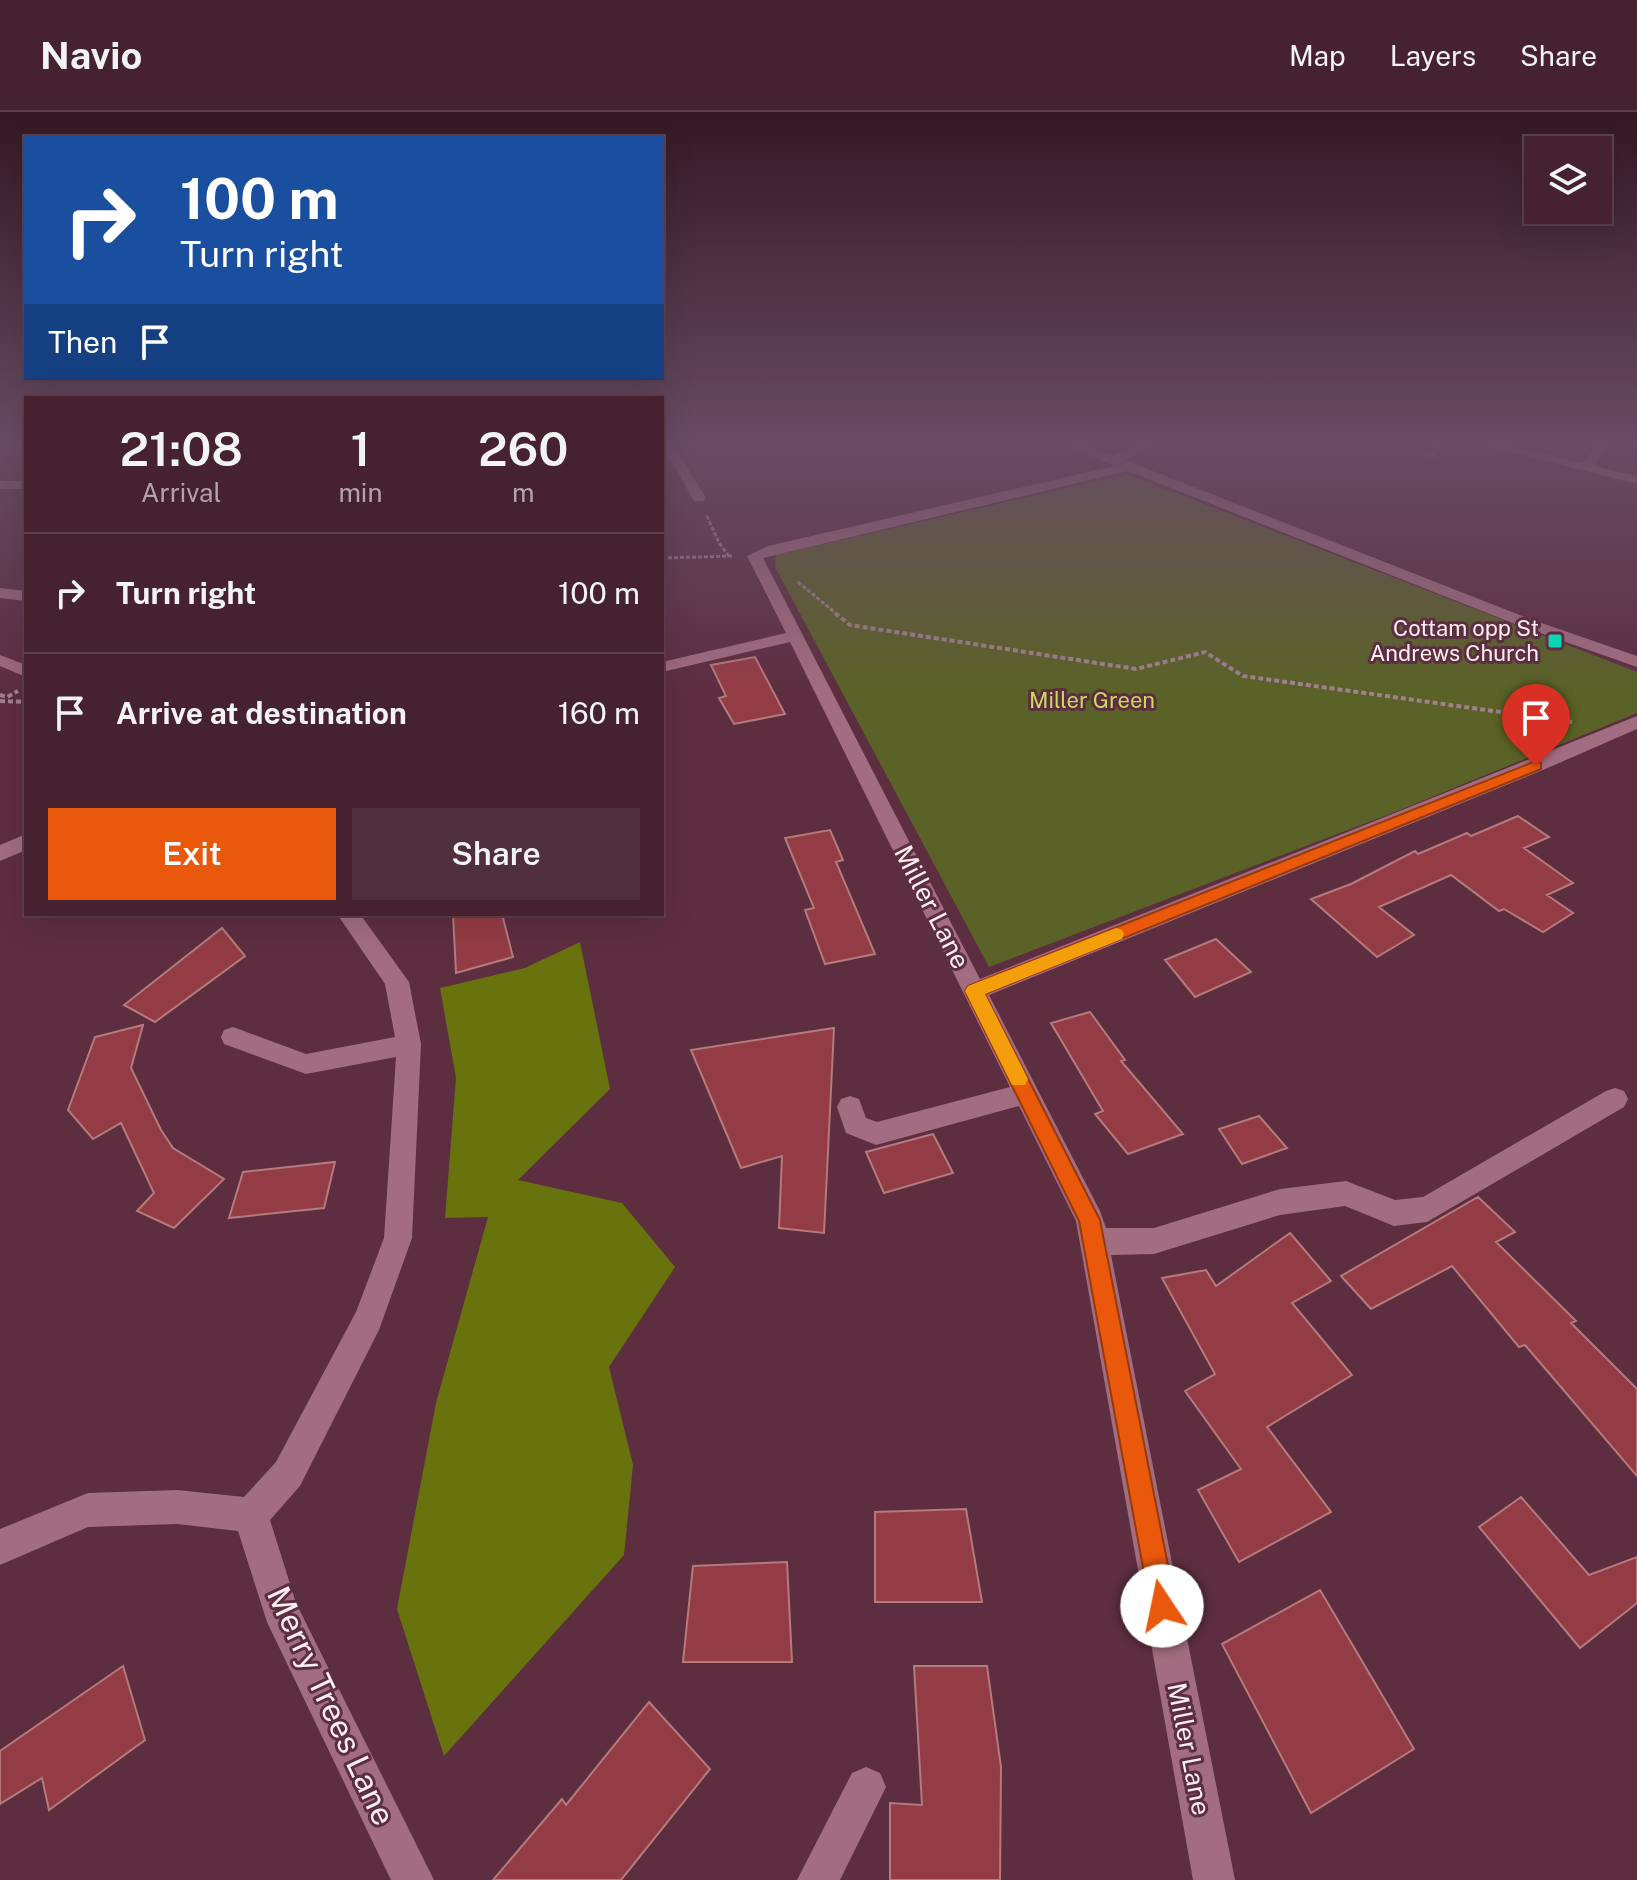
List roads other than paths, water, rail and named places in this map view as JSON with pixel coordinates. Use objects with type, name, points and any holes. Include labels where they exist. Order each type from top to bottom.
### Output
[{"type":"street","name":"Miller Lane","points":[[870,527],[742,556],[795,636],[1090,1220],[1214,1880]]},
{"type":"street","points":[[1284,527],[1521,621],[1637,662]]},
{"type":"street","points":[[0,593],[24,596]]},
{"type":"street","points":[[664,667],[795,636]]},
{"type":"street","points":[[0,660],[24,671]]},
{"type":"street","points":[[974,991],[1637,722]]},
{"type":"street","points":[[0,854],[24,842]]},
{"type":"street","points":[[0,1547],[88,1510],[177,1507],[251,1515],[288,1474],[368,1319],[398,1238],[409,1044],[397,982],[349,916]]},
{"type":"street","points":[[233,1037],[306,1064],[409,1044]]},
{"type":"street","points":[[850,1107],[855,1125],[876,1134],[1026,1093]]},
{"type":"street","points":[[1094,1242],[1154,1241],[1280,1202],[1346,1193],[1394,1213],[1427,1209],[1615,1099]]},
{"type":"street","name":"Merry Trees Lane","points":[[251,1515],[280,1609],[413,1880]]},
{"type":"street","points":[[818,1880],[866,1787]]},
{"type":"place","name":"Cottam opp St Andrews Church","points":[[1555,641]]},
{"type":"park label","name":"Miller Green","points":[[1092,700]]}]
